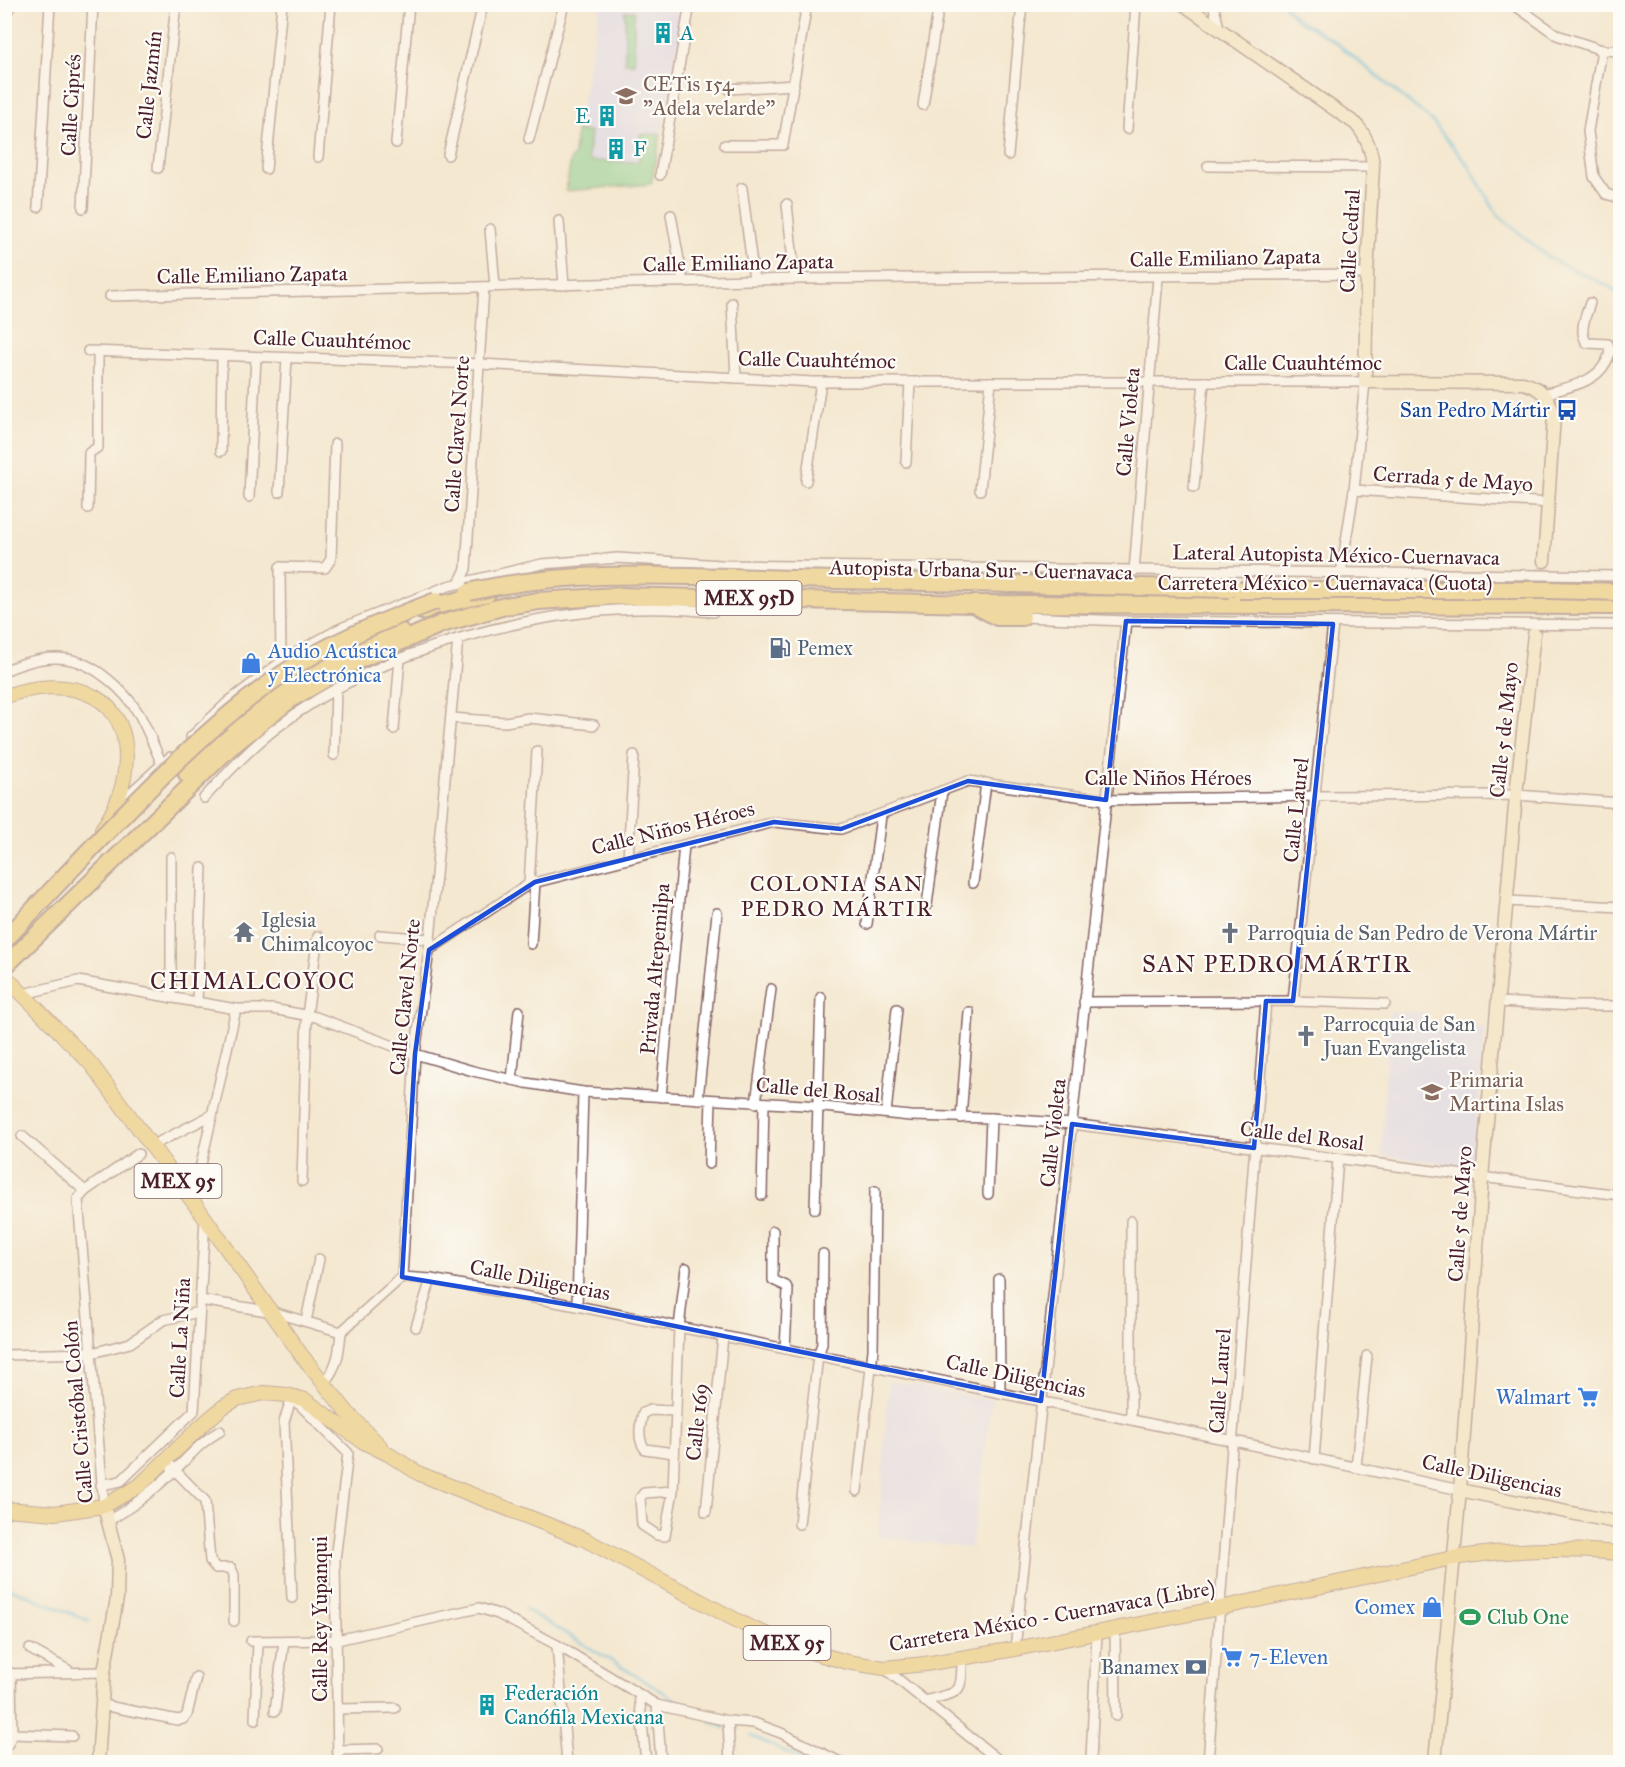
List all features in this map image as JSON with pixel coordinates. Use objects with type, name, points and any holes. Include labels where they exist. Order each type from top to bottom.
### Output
[{"type":"highway","name":"Carretera México - Cuernavaca (Cuota)","points":[[4,940],[205,744],[258,700],[308,665],[434,606],[544,583],[720,573],[886,588],[1620,590]]},
{"type":"highway","name":"Autopista Urbana Sur - Cuernavaca","points":[[4,940],[200,738],[243,702],[285,672],[349,636],[436,601],[497,586],[556,578],[611,576],[1239,590],[1620,590]]},
{"type":"highway","name":"Autopista Urbana Sur - Cuernavaca","points":[[4,961],[139,827],[211,747],[260,706],[316,670],[367,644],[419,623],[484,605],[538,594],[652,589],[1620,598]]},
{"type":"highway","name":"Carretera México - Cuernavaca (Cuota)","points":[[4,966],[228,749],[292,698],[354,662],[441,624],[505,606],[539,601],[616,596],[974,604],[1620,606]]},
{"type":"highway","points":[[974,604],[997,617],[1022,617]]},
{"type":"main road","points":[[4,697],[16,692],[57,688],[76,690],[95,697],[120,725],[126,746],[125,774],[117,805],[107,822],[59,885]]},
{"type":"main road","name":"Carretera México - Cuernavaca (Libre)","points":[[4,975],[91,1064],[193,1200],[302,1356],[347,1412],[388,1454]]},
{"type":"main road","points":[[5,1509],[55,1513],[104,1506],[170,1466],[202,1425],[223,1407],[237,1399],[263,1393],[291,1397],[306,1394],[324,1383]]},
{"type":"main road","name":"Carretera México - Cuernavaca (Libre)","points":[[291,1397],[305,1400],[362,1441],[420,1474],[586,1540],[704,1604],[777,1640],[822,1655],[884,1668],[962,1658],[1015,1648],[1491,1552],[1547,1549],[1620,1553]]},
{"type":"street","points":[[4,15],[12,4]]},
{"type":"street","points":[[38,207],[50,4]]},
{"type":"street","name":"Calle Ciprés","points":[[83,208],[93,4]]},
{"type":"street","name":"Calle Jazmín","points":[[158,168],[176,4]]},
{"type":"street","points":[[266,170],[282,4]]},
{"type":"street","points":[[318,157],[331,4]]},
{"type":"street","points":[[396,143],[409,4]]},
{"type":"street","points":[[448,155],[483,4]]},
{"type":"street","points":[[529,139],[564,4]]},
{"type":"street","points":[[660,175],[690,4]]},
{"type":"street","points":[[725,145],[783,145],[807,4]]},
{"type":"street","points":[[923,105],[939,4]]},
{"type":"street","points":[[1008,155],[1022,4]]},
{"type":"street","points":[[1126,129],[1136,4]]},
{"type":"street","name":"Calle Cedral","points":[[1183,4],[1356,124],[1364,133],[1369,144],[1373,167],[1367,274],[1365,382],[1354,490],[1341,573]]},
{"type":"street","points":[[1213,4],[1219,28]]},
{"type":"street","points":[[1513,4],[1557,35],[1602,50],[1620,51]]},
{"type":"street","points":[[1602,50],[1588,131],[1594,177],[1606,194],[1620,198]]},
{"type":"street","points":[[729,89],[794,84]]},
{"type":"street","points":[[1208,166],[1373,167]]},
{"type":"street","points":[[742,188],[753,280]]},
{"type":"street","points":[[787,204],[795,279]]},
{"type":"street","points":[[671,214],[683,282]]},
{"type":"street","points":[[559,221],[564,285]]},
{"type":"street","points":[[490,229],[495,286]]},
{"type":"street","name":"Calle Emiliano Zapata","points":[[110,296],[795,279],[1367,274]]},
{"type":"street","name":"Calle Violeta","points":[[1134,571],[1158,277]]},
{"type":"street","name":"Calle Clavel Norte","points":[[459,583],[466,568],[484,287]]},
{"type":"street","points":[[732,303],[736,378]]},
{"type":"street","points":[[1544,561],[1550,503],[1554,416],[1549,399],[1544,394],[1593,378],[1601,372],[1610,355],[1608,344],[1587,342],[1584,338],[1582,328],[1590,303]]},
{"type":"street","name":"Calle Cuauhtémoc","points":[[88,508],[89,453],[98,447],[93,351],[480,364],[821,382],[1523,383],[1536,387],[1544,394]]},
{"type":"street","points":[[221,451],[222,356]]},
{"type":"street","points":[[249,497],[256,357]]},
{"type":"street","points":[[279,492],[287,358]]},
{"type":"street","points":[[806,481],[821,382]]},
{"type":"street","points":[[906,462],[910,382]]},
{"type":"street","points":[[980,490],[991,382]]},
{"type":"street","points":[[1194,487],[1204,382]]},
{"type":"street","points":[[281,662],[280,567],[325,568],[330,559],[335,444]]},
{"type":"street","name":"Cerrada 5 de Mayo","points":[[1354,490],[1550,503]]},
{"type":"street","name":"Lateral Autopista México-Cuernavaca","points":[[117,805],[229,701],[281,662],[341,628],[459,583],[543,564],[618,558],[720,573],[1134,571],[1620,576]]},
{"type":"street","points":[[204,798],[251,749],[280,725],[336,689],[400,659],[458,639],[532,620],[583,614],[668,609],[713,612]]},
{"type":"street","points":[[1022,617],[1333,624],[1620,625]]},
{"type":"street","name":"Calle Violeta","points":[[1015,1648],[1126,621]]},
{"type":"street","name":"Calle Laurel","points":[[1293,1001],[1333,624]]},
{"type":"street","name":"Calle 5 de Mayo","points":[[1436,1762],[1515,795],[1534,634]]},
{"type":"street","name":"Calle Clavel Norte","points":[[402,1277],[415,1054],[429,944],[458,639]]},
{"type":"street","points":[[4,671],[38,659],[68,658],[96,670],[121,690],[137,711],[151,736],[162,764]]},
{"type":"street","points":[[394,729],[400,659]]},
{"type":"street","points":[[334,755],[336,689]]},
{"type":"street","points":[[451,718],[505,722],[529,718],[594,725]]},
{"type":"street","points":[[531,944],[537,751]]},
{"type":"street","points":[[628,859],[634,755]]},
{"type":"street","name":"Calle Niños Héroes","points":[[429,944],[532,883],[774,822],[841,830],[968,781],[1106,800],[1515,795],[1620,803]]},
{"type":"street","points":[[973,884],[986,783]]},
{"type":"street","points":[[927,905],[942,791]]},
{"type":"street","points":[[867,924],[881,816]]},
{"type":"street","name":"Privada Altepemilpa","points":[[661,1097],[684,845]]},
{"type":"street","points":[[171,857],[171,998]]},
{"type":"street","points":[[197,1003],[202,868]]},
{"type":"street","points":[[1507,901],[1620,907]]},
{"type":"street","points":[[698,1099],[717,913]]},
{"type":"street","points":[[380,935],[429,944]]},
{"type":"street","points":[[302,1181],[307,1015],[318,936]]},
{"type":"street","name":"Calle del Rosal","points":[[21,992],[78,981],[237,1009],[272,1009],[307,1015],[415,1054],[473,1071],[583,1092],[1072,1124],[1620,1195]]},
{"type":"street","points":[[762,1195],[760,1103],[771,988]]},
{"type":"street","points":[[815,1209],[821,997]]},
{"type":"street","name":"Calle Laurel","points":[[1208,1762],[1266,1001]]},
{"type":"street","points":[[1084,1002],[1293,1001],[1385,1004]]},
{"type":"street","points":[[1498,1002],[1620,1006]]},
{"type":"street","points":[[193,1200],[237,1009]]},
{"type":"street","points":[[886,1113],[897,1009]]},
{"type":"street","points":[[512,1080],[519,1011]]},
{"type":"street","points":[[961,1118],[969,1012]]},
{"type":"street","points":[[577,1306],[583,1092]]},
{"type":"street","points":[[709,1164],[711,1100]]},
{"type":"street","points":[[159,1142],[212,1115]]},
{"type":"street","points":[[988,1194],[991,1118]]},
{"type":"street","points":[[22,1136],[85,1191],[138,1154]]},
{"type":"street","points":[[1314,1459],[1338,1159]]},
{"type":"street","name":"Calle Cristóbal Colón","points":[[85,1191],[78,1199],[101,1485],[118,1560],[117,1598],[104,1672],[98,1762]]},
{"type":"street","points":[[857,1491],[872,1366],[875,1191]]},
{"type":"street","name":"Calle La Niña","points":[[101,1485],[121,1481],[194,1411],[205,1218]]},
{"type":"street","points":[[1131,1221],[1131,1420]]},
{"type":"street","points":[[773,1231],[773,1280],[786,1286],[788,1290],[785,1349]]},
{"type":"street","points":[[799,1524],[818,1355],[822,1344],[823,1254]]},
{"type":"street","points":[[306,1321],[319,1259]]},
{"type":"street","points":[[673,1491],[644,1493],[640,1498],[642,1525],[657,1536],[665,1536],[673,1491],[679,1327],[686,1268]]},
{"type":"street","points":[[324,1383],[333,1371],[338,1357],[341,1332],[402,1277]]},
{"type":"street","name":"Calle Diligencias","points":[[402,1277],[431,1279],[577,1306],[1620,1523]]},
{"type":"street","points":[[416,1327],[431,1279]]},
{"type":"street","points":[[999,1280],[1000,1393]]},
{"type":"street","points":[[200,1300],[273,1312],[341,1332]]},
{"type":"street","points":[[4,1355],[92,1353],[130,1343],[163,1320],[199,1312]]},
{"type":"street","name":"Calle 169","points":[[706,1512],[723,1336]]},
{"type":"street","points":[[1356,1468],[1367,1356]]},
{"type":"street","points":[[291,1397],[284,1422],[292,1598]]},
{"type":"street","name":"Calle Rey Yupanqui","points":[[291,1397],[348,1453],[335,1560],[338,1762]]},
{"type":"street","points":[[674,1453],[645,1449],[640,1443],[640,1423],[643,1413],[650,1410],[676,1411]]},
{"type":"street","points":[[108,1521],[134,1506],[170,1466],[204,1440],[220,1431]]},
{"type":"street","points":[[170,1466],[205,1501],[210,1561],[216,1568],[231,1568],[234,1575],[234,1621]]},
{"type":"street","points":[[255,1720],[255,1641],[337,1640],[479,1608],[498,1614],[557,1645],[657,1704],[728,1721],[754,1723],[781,1733],[840,1762]]},
{"type":"street","points":[[1115,1628],[1116,1716]]},
{"type":"street","points":[[1090,1759],[1097,1632]]},
{"type":"street","points":[[275,1711],[284,1641]]},
{"type":"street","points":[[557,1645],[567,1762]]},
{"type":"street","points":[[30,1649],[70,1672]]},
{"type":"street","points":[[924,1701],[954,1693],[960,1688],[962,1658]]},
{"type":"street","points":[[884,1668],[1001,1762]]},
{"type":"street","points":[[4,1746],[8,1744],[12,1734],[8,1673],[104,1672]]},
{"type":"street","points":[[102,1705],[177,1720],[183,1719],[187,1715],[196,1677]]},
{"type":"street","points":[[639,1694],[646,1760],[661,1759],[657,1704]]},
{"type":"street","points":[[338,1709],[394,1708]]},
{"type":"street","points":[[728,1721],[730,1762]]},
{"type":"street","points":[[12,1734],[72,1736]]},
{"type":"street","points":[[337,1750],[378,1749]]},
{"type":"highlighted area","points":[[1126,621],[1333,624],[1293,1001],[1266,1001],[1254,1148],[1072,1124],[1041,1401],[577,1306],[402,1277],[415,1054],[429,950],[535,882],[774,822],[841,829],[968,781],[1106,800]]},
{"type":"shaded area","name":"CETis 154 \"Adela velarde\"","points":[[600,5],[687,5],[651,184],[566,191]]},
{"type":"shaded area","name":"Primaria Martina Islas","points":[[1389,1012],[1426,1012],[1426,1028],[1485,1028],[1472,1166],[1381,1156]]},
{"type":"shaded area","points":[[889,1381],[992,1400],[971,1548],[878,1537]]},
{"type":"green space","points":[[625,11],[634,11],[634,63],[625,63]]},
{"type":"green space","points":[[576,131],[590,132],[588,158],[592,161],[639,162],[640,134],[661,134],[651,184],[566,191],[571,158],[574,157]]},
{"type":"waterway","points":[[1283,4],[1297,19],[1334,41],[1431,120],[1469,166],[1497,214],[1549,258],[1620,294]]},
{"type":"waterway","points":[[4,1586],[90,1621]]},
{"type":"waterway","points":[[525,1609],[683,1704]]},
{"type":"waterway","points":[[710,1721],[725,1728]]},
{"type":"waterway","points":[[751,1736],[808,1762]]},
{"type":"tunnel","points":[[1534,634],[1544,561]]},
{"type":"place","name":"A","points":[[663,33]]},
{"type":"place","name":"CETis 154 \"Adela velarde\"","points":[[626,96]]},
{"type":"place","name":"E","points":[[607,116]]},
{"type":"place","name":"F","points":[[616,149]]},
{"type":"place","name":"San Pedro Mártir","points":[[1567,410]]},
{"type":"place","name":"Pemex","points":[[780,648]]},
{"type":"place","name":"Audio Acústica y Electrónica","points":[[251,663]]},
{"type":"place","name":"Iglesia Chimalcoyoc","points":[[244,932]]},
{"type":"place","name":"Parroquia de San Pedro de Verona Mártir","points":[[1230,933]]},
{"type":"place","name":"Parrocquia de San Juan Evangelista","points":[[1306,1036]]},
{"type":"place","name":"Primaria Martina Islas","points":[[1432,1092]]},
{"type":"place","name":"Walmart","points":[[1588,1397]]},
{"type":"place","name":"Comex","points":[[1432,1607]]},
{"type":"place","name":"Club One","points":[[1470,1617]]},
{"type":"place","name":"7-Eleven","points":[[1232,1657]]},
{"type":"place","name":"Banamex","points":[[1196,1667]]},
{"type":"place","name":"Federación Canófila Mexicana","points":[[487,1705]]},
{"type":"district","name":"COLONIA SAN PEDRO MÁRTIR","points":[[837,896]]},
{"type":"district","name":"SAN PEDRO MÁRTIR","points":[[1277,964]]},
{"type":"district","name":"CHIMALCOYOC","points":[[253,981]]}]
